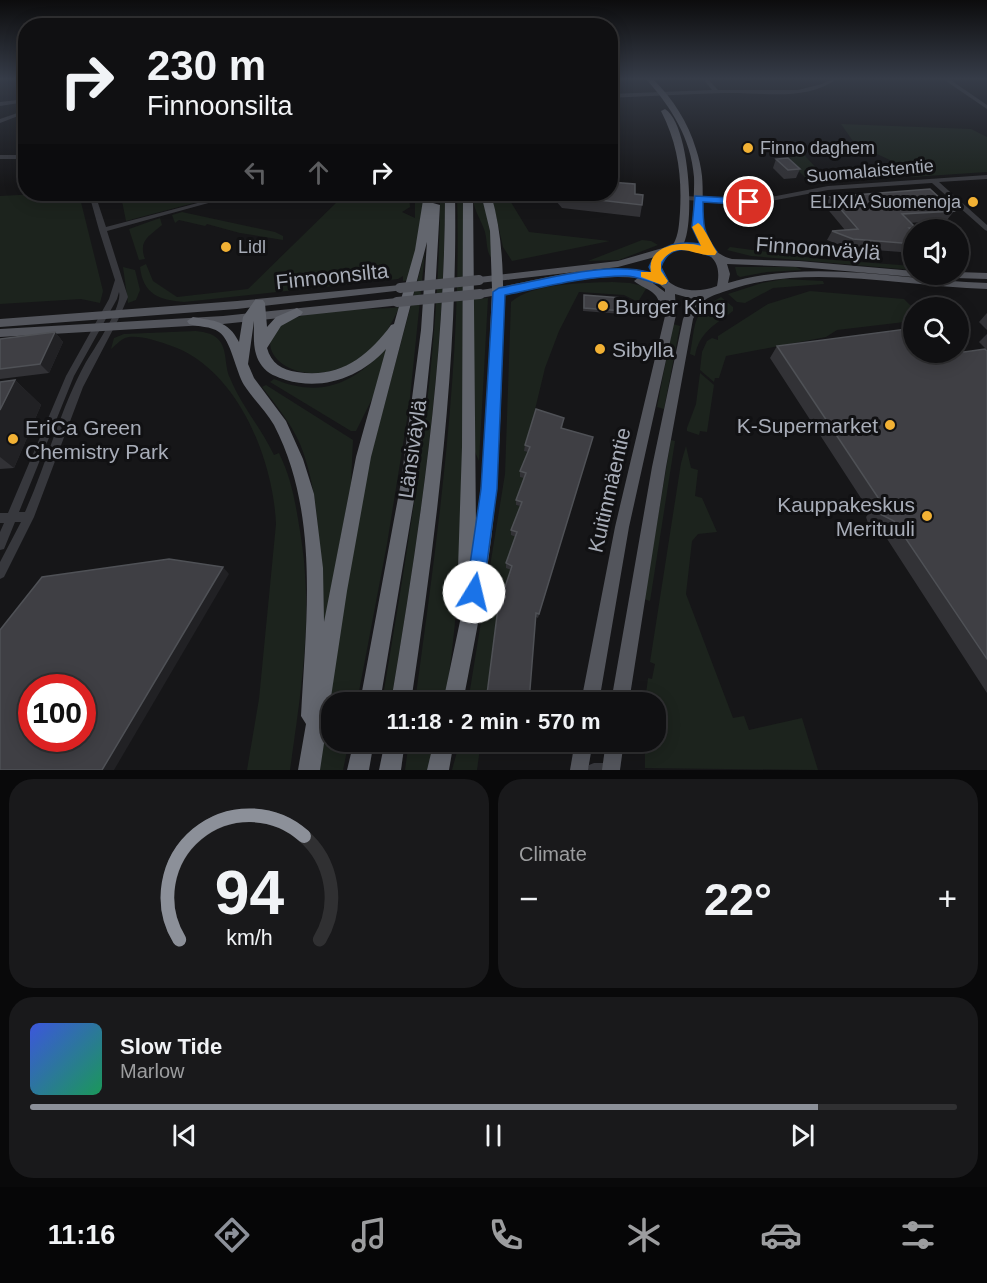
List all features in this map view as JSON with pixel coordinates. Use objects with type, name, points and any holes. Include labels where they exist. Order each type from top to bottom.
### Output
[{"type":"highway","points":[[257,312],[261,351],[267,364],[287,375],[316,380],[334,377],[365,362],[389,338],[419,260],[428,201]]},
{"type":"highway","name":"Länsiväylä","points":[[372,692],[409,482],[427,330],[435,224],[434,201]]},
{"type":"highway","name":"Länsiväylä","points":[[403,692],[417,600],[441,406],[450,272],[450,201]]},
{"type":"highway","points":[[464,652],[470,480],[468,201]]},
{"type":"highway","points":[[455,692],[464,652],[489,489],[498,285],[492,212],[488,201]]},
{"type":"highway","points":[[309,769],[359,480],[400,309]]},
{"type":"highway","points":[[242,364],[257,312]]},
{"type":"highway","points":[[261,351],[274,324],[297,312]]},
{"type":"highway","points":[[193,321],[226,331],[248,380],[281,424],[298,466],[310,520],[314,574],[309,769]]},
{"type":"highway","points":[[358,770],[362,752]]},
{"type":"highway","points":[[390,770],[392,752]]},
{"type":"highway","points":[[438,770],[442,752]]},
{"type":"main road","points":[[667,115],[680,147],[686,179],[682,240],[677,246]]},
{"type":"main road","points":[[676,115],[692,149],[698,175],[698,227],[702,240],[720,259],[725,271],[722,288],[705,295],[688,294],[666,284],[655,267],[659,256],[666,250],[677,246],[699,247],[711,252]]},
{"type":"main road","points":[[698,227],[710,241],[724,251],[737,256],[780,263]]},
{"type":"main road","name":"Finnoonsilta","points":[[0,323],[119,314],[400,309],[480,294],[498,285],[618,264],[666,250]]},
{"type":"main road","name":"Finnoonväylä","points":[[720,259],[741,263],[780,263],[903,273]]},
{"type":"main road","name":"Finnoonsilta","points":[[0,333],[193,321],[400,288],[479,280],[498,285],[634,273],[666,284]]},
{"type":"main road","name":"Finnoonväylä","points":[[722,288],[751,280],[799,275],[987,286]]},
{"type":"main road","points":[[969,275],[987,276]]},
{"type":"main road","points":[[584,276],[636,280],[654,286],[663,295],[668,322]]},
{"type":"main road","name":"Kuitinmäentie","points":[[592,692],[622,527],[671,315],[666,284]]},
{"type":"main road","name":"Kuitinmäentie","points":[[622,692],[659,467],[688,319],[697,301],[705,295]]},
{"type":"main road","points":[[579,770],[582,752]]},
{"type":"main road","points":[[607,770],[612,752]]},
{"type":"street","points":[[0,121],[16,115]]},
{"type":"street","points":[[0,157],[18,157]]},
{"type":"street","name":"Suomalaistentie","points":[[686,198],[756,202],[828,188],[987,177]]},
{"type":"street","points":[[933,180],[987,229]]},
{"type":"street","points":[[0,573],[29,517],[85,370],[119,314],[124,297],[123,286],[118,281],[94,201]]},
{"type":"street","points":[[102,230],[212,201]]},
{"type":"street","points":[[0,545],[70,376],[113,299],[118,281]]},
{"type":"street","points":[[0,518],[29,517]]},
{"type":"shaded area","points":[[841,124],[971,129],[987,137],[987,172],[912,177],[890,160],[855,144]]},
{"type":"shaded area","points":[[798,148],[824,177],[807,179],[785,158],[793,157],[784,149]]},
{"type":"shaded area","points":[[18,195],[18,201],[81,201],[103,291],[100,303],[81,299],[0,304],[0,196]]},
{"type":"shaded area","points":[[122,201],[201,201],[126,221]]},
{"type":"shaded area","points":[[338,201],[409,201],[410,207],[402,212],[415,218],[415,201],[425,201],[410,280],[403,281],[403,276],[398,279],[184,302],[154,294],[145,284],[140,267],[146,264],[153,281],[177,297],[248,289]]},
{"type":"shaded area","points":[[440,201],[445,201],[440,321],[428,449],[393,692],[384,692],[422,449],[435,321]]},
{"type":"shaded area","points":[[457,201],[464,201],[462,512],[453,639],[446,692],[416,692],[440,512],[456,321]]},
{"type":"shaded area","points":[[474,201],[484,201],[493,260],[489,253],[485,233]]},
{"type":"shaded area","points":[[493,201],[510,201],[529,232],[610,241],[512,261],[503,247]]},
{"type":"shaded area","points":[[182,212],[275,232],[283,236],[283,240],[240,233],[207,224],[205,226],[179,220],[175,223],[172,215]]},
{"type":"shaded area","points":[[160,218],[162,225],[144,243],[145,259],[139,260],[129,229]]},
{"type":"shaded area","points":[[642,240],[658,245],[619,260],[588,261]]},
{"type":"shaded area","points":[[730,247],[821,259],[903,265],[903,269],[751,256],[727,250]]},
{"type":"shaded area","points":[[425,252],[409,407],[387,544],[359,692],[329,692],[361,493]]},
{"type":"shaded area","points":[[123,267],[135,270],[140,290],[136,300],[128,303]]},
{"type":"shaded area","points":[[735,267],[796,267],[802,270],[767,272],[740,277]]},
{"type":"shaded area","points":[[784,279],[823,281],[824,284],[773,288],[745,303],[737,302],[728,294],[762,283]]},
{"type":"shaded area","points":[[612,282],[647,287],[638,302],[624,295],[579,292],[559,331],[545,368],[525,451],[530,452],[526,478],[516,505],[522,507],[488,692],[470,692],[505,474],[511,302],[532,291],[573,284]]},
{"type":"shaded area","points":[[810,291],[903,299],[903,322],[837,330],[826,337],[726,356],[719,378],[715,378],[714,382],[700,370],[702,352],[707,341],[712,338],[718,340],[718,336],[768,304]]},
{"type":"shaded area","points":[[721,297],[733,307],[733,311],[704,335],[695,356],[690,354],[696,320],[704,308]]},
{"type":"shaded area","points":[[488,298],[479,461],[475,452],[473,299]]},
{"type":"shaded area","points":[[400,307],[377,345],[346,366],[322,373],[300,372],[284,365],[273,354],[270,341],[277,328],[295,318],[320,312]]},
{"type":"shaded area","points":[[673,324],[680,326],[664,409],[657,407]]},
{"type":"shaded area","points":[[196,331],[213,335],[221,343],[228,373],[245,407],[274,455],[279,453],[295,502],[304,560],[306,623],[303,672],[290,770],[247,770],[259,699],[276,524],[267,471],[258,443],[231,393],[212,372],[191,355],[166,344],[140,337],[125,338],[111,349],[114,338],[124,334]]},
{"type":"shaded area","points":[[390,344],[374,395],[356,431],[351,431],[270,382],[274,379],[309,388],[338,383],[365,368]]},
{"type":"shaded area","points":[[700,373],[714,385],[707,432],[700,431],[699,435],[687,431],[687,428],[696,404]]},
{"type":"shaded area","points":[[266,385],[353,440],[351,483],[323,631],[319,536],[313,489],[300,444],[288,421],[262,387]]},
{"type":"shaded area","points":[[671,440],[675,441],[650,601],[644,599]]},
{"type":"shaded area","points":[[686,446],[691,468],[698,470],[695,496],[702,498],[717,532],[698,534],[692,541],[686,594],[733,718],[744,716],[749,730],[802,718],[818,770],[645,768],[645,752],[666,752],[666,692],[646,692],[648,678],[652,679],[655,664],[650,662],[681,463]]},
{"type":"shaded area","points":[[321,745],[321,752],[347,752],[343,770],[317,770]]},
{"type":"shaded area","points":[[407,752],[434,752],[430,770],[405,770]]},
{"type":"shaded area","points":[[457,752],[479,752],[477,770],[452,770]]},
{"type":"building","points":[[788,158],[800,169],[788,170],[776,159]]},
{"type":"building","points":[[618,183],[635,184],[635,194],[643,195],[642,205],[607,201],[618,201]]},
{"type":"building","points":[[930,189],[954,211],[902,214],[907,219],[903,219],[903,243],[853,239],[832,231],[858,229],[830,197]]},
{"type":"building","name":"Burger King","points":[[584,295],[622,298],[623,311],[584,308]]},
{"type":"building","name":"Kauppakeskus Merituuli","points":[[903,329],[903,363],[969,363],[969,351],[985,349],[987,351],[987,659],[894,521],[880,514],[878,507],[881,502],[777,346]]},
{"type":"building","points":[[55,332],[40,364],[0,369],[0,339]]},
{"type":"building","points":[[15,380],[0,410],[0,382]]},
{"type":"building","points":[[536,409],[564,418],[561,428],[593,437],[539,614],[536,613],[530,692],[487,692],[498,608],[512,566],[506,563],[517,532],[511,530],[522,502],[516,500],[526,473],[520,471],[530,447],[525,445]]},
{"type":"building","points":[[169,559],[223,567],[102,770],[0,770],[0,630],[42,577]]},
{"type":"slow traffic","points":[[645,274],[662,281],[656,271],[656,262],[666,250],[677,246],[691,246],[711,252],[702,240],[698,227]]},
{"type":"place","name":"Finno daghem","points":[[748,148]]},
{"type":"place","name":"ELIXIA Suomenoja","points":[[973,202]]},
{"type":"place","name":"Lidl","points":[[226,247]]},
{"type":"place","name":"Burger King","points":[[603,306]]},
{"type":"place","name":"Sibylla","points":[[600,349]]},
{"type":"place","name":"K-Supermarket","points":[[890,425]]},
{"type":"place","name":"EriCa Green Chemistry Park","points":[[13,439]]},
{"type":"place","name":"Kauppakeskus Merituuli","points":[[927,516]]},
{"type":"route","points":[[474,592],[489,489],[499,292],[584,276],[627,272],[648,275],[662,281],[655,267],[659,256],[666,250],[683,246],[699,247],[711,252],[702,240],[698,227],[698,199],[749,202]]}]
